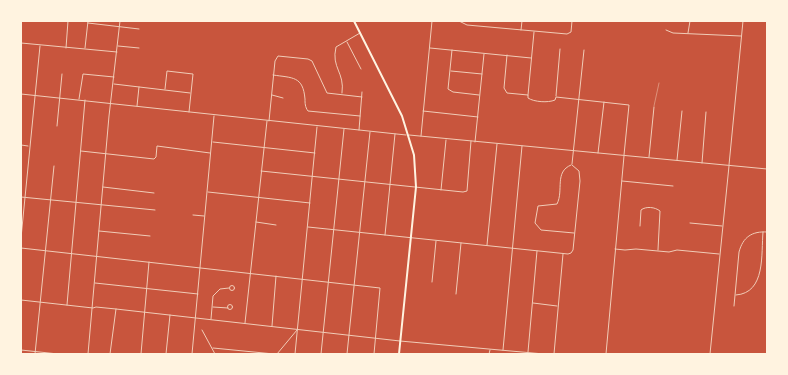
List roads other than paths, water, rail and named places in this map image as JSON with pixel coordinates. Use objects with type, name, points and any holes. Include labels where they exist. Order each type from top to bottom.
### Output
[{"type":"highway","points":[[354,21],[401,113],[410,135],[415,161],[416,187],[399,354]]},
{"type":"street","points":[[66,48],[68,21]]},
{"type":"street","points":[[88,354],[93,308],[98,231],[120,21]]},
{"type":"street","points":[[420,137],[432,21]]},
{"type":"street","points":[[459,21],[467,25],[569,34],[572,21]]},
{"type":"street","points":[[521,30],[522,21]]},
{"type":"street","points":[[688,34],[690,21]]},
{"type":"street","points":[[710,354],[743,21]]},
{"type":"street","points":[[85,48],[88,22],[139,29]]},
{"type":"street","points":[[666,30],[673,33],[742,36]]},
{"type":"street","points":[[534,31],[528,98],[532,100],[550,102],[555,100],[560,49]]},
{"type":"street","points":[[342,94],[343,82],[334,61],[336,47],[360,34]]},
{"type":"street","points":[[346,41],[361,69]]},
{"type":"street","points":[[21,43],[40,46],[85,48],[117,52]]},
{"type":"street","points":[[21,238],[40,46]]},
{"type":"street","points":[[118,46],[139,48]]},
{"type":"street","points":[[430,48],[531,58]]},
{"type":"street","points":[[452,50],[448,86],[450,91],[480,95]]},
{"type":"street","points":[[307,227],[571,253],[575,233],[580,180],[580,173],[572,165],[584,50]]},
{"type":"street","points":[[475,142],[484,53]]},
{"type":"street","points":[[506,55],[504,88],[507,93],[528,95]]},
{"type":"street","points":[[245,323],[255,222],[276,58],[278,56],[308,58],[316,69],[324,90],[327,92],[362,96]]},
{"type":"street","points":[[450,70],[482,74]]},
{"type":"street","points":[[165,89],[167,71],[193,74],[189,112]]},
{"type":"street","points":[[57,126],[62,74]]},
{"type":"street","points":[[79,100],[83,74],[114,77]]},
{"type":"street","points":[[273,75],[298,80],[304,90],[306,108],[308,111],[360,116]]},
{"type":"street","points":[[114,84],[191,93]]},
{"type":"street","points":[[137,106],[140,87]]},
{"type":"street","points":[[359,130],[362,92]]},
{"type":"street","points":[[21,94],[370,132],[767,169]]},
{"type":"street","points":[[271,95],[282,98]]},
{"type":"street","points":[[556,97],[625,104],[630,108],[624,156],[606,354]]},
{"type":"street","points":[[67,305],[85,100]]},
{"type":"street","points":[[598,153],[604,101]]},
{"type":"street","points":[[649,158],[654,108]]},
{"type":"street","points":[[423,111],[478,117]]},
{"type":"street","points":[[676,160],[682,111]]},
{"type":"street","points":[[702,163],[706,112]]},
{"type":"street","points":[[192,354],[214,115]]},
{"type":"street","points":[[295,354],[317,126]]},
{"type":"street","points":[[321,354],[344,129]]},
{"type":"street","points":[[347,354],[370,132]]},
{"type":"street","points":[[385,235],[395,134]]},
{"type":"street","points":[[441,190],[446,139]]},
{"type":"street","points":[[212,142],[315,152]]},
{"type":"street","points":[[261,172],[463,192],[467,191],[471,142]]},
{"type":"street","points":[[487,245],[497,144]]},
{"type":"street","points":[[21,145],[29,146]]},
{"type":"street","points":[[80,151],[155,159],[157,146],[211,153]]},
{"type":"street","points":[[503,350],[522,146]]},
{"type":"street","points":[[572,165],[565,167],[561,172],[557,204],[538,206],[535,224],[541,230],[575,233]]},
{"type":"street","points":[[36,353],[54,166]]},
{"type":"street","points":[[622,181],[673,186]]},
{"type":"street","points":[[103,187],[154,193]]},
{"type":"street","points":[[207,192],[310,203]]},
{"type":"street","points":[[21,197],[155,210]]},
{"type":"street","points":[[640,226],[641,210],[647,207],[656,208],[660,211],[658,251]]},
{"type":"street","points":[[193,215],[205,216]]},
{"type":"street","points":[[255,222],[276,225]]},
{"type":"street","points":[[690,223],[723,226]]},
{"type":"street","points":[[98,231],[150,236]]},
{"type":"street","points":[[735,295],[741,295],[750,290],[758,281],[763,232]]},
{"type":"street","points":[[734,306],[739,252],[742,244],[753,233],[767,232]]},
{"type":"street","points":[[432,282],[436,240]]},
{"type":"street","points":[[456,294],[461,243]]},
{"type":"street","points":[[21,248],[149,261],[380,288],[374,354]]},
{"type":"street","points":[[615,249],[669,252],[677,250],[720,254]]},
{"type":"street","points":[[528,352],[537,250]]},
{"type":"street","points":[[554,354],[563,253]]},
{"type":"street","points":[[141,354],[149,261]]},
{"type":"street","points":[[272,326],[276,276]]},
{"type":"street","points":[[94,282],[198,294]]},
{"type":"street","points":[[211,320],[212,307],[216,292],[229,288]]},
{"type":"street","points":[[21,300],[145,312],[400,341],[544,354]]},
{"type":"street","points":[[532,303],[558,306]]},
{"type":"street","points":[[212,307],[228,308]]},
{"type":"street","points":[[110,354],[116,309]]},
{"type":"street","points":[[166,354],[170,315]]},
{"type":"street","points":[[202,330],[215,354]]},
{"type":"street","points":[[277,354],[298,330]]},
{"type":"street","points":[[213,348],[274,354]]},
{"type":"street","points":[[489,354],[490,349]]},
{"type":"street","points":[[21,350],[36,353],[58,354]]},
{"type":"lane","points":[[654,108],[658,83]]}]
